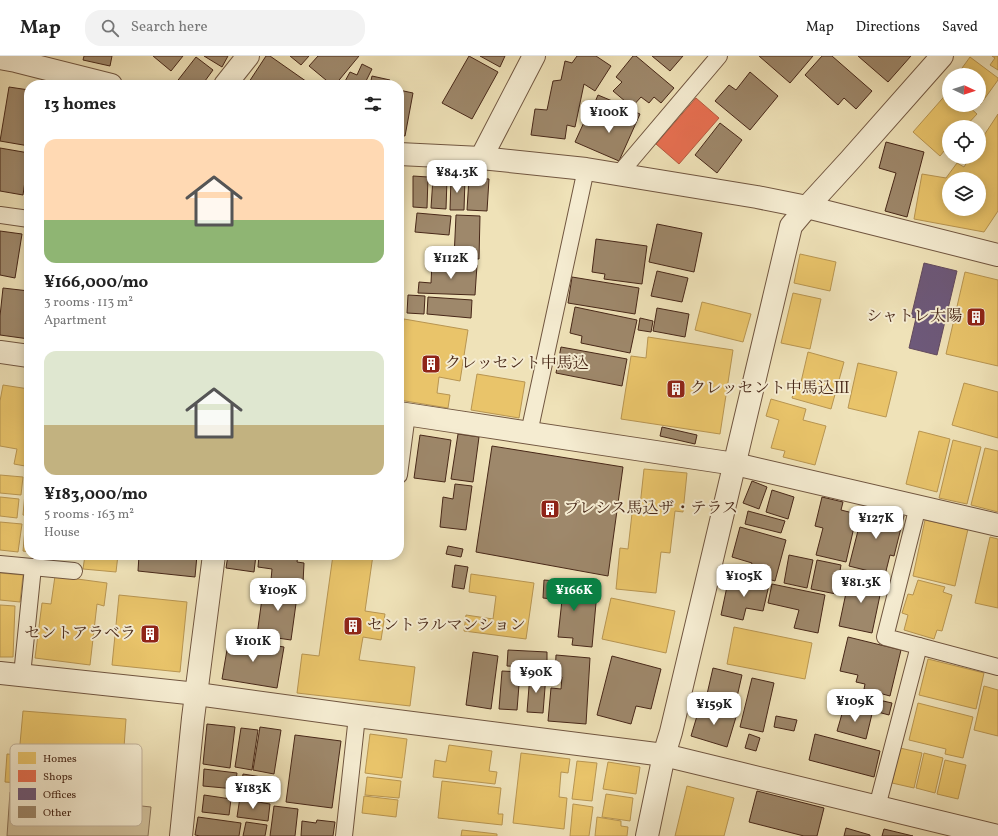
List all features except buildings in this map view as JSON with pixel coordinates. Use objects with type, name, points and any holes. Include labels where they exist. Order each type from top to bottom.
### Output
[{"type":"street","points":[[229,80],[248,56]]},
{"type":"street","points":[[481,158],[534,56]]},
{"type":"street","points":[[647,836],[664,755],[671,732],[791,226],[942,56]]},
{"type":"street","points":[[12,58],[93,80]]},
{"type":"street","points":[[404,154],[481,158],[586,168],[807,207],[998,255]]},
{"type":"street","points":[[0,352],[24,355]]},
{"type":"street","points":[[404,413],[735,464],[998,525]]},
{"type":"street","points":[[181,836],[213,560]]},
{"type":"street","points":[[0,673],[197,694],[664,755],[998,836]]},
{"type":"lane","points":[[619,174],[719,56]]},
{"type":"lane","points":[[529,433],[586,168]]},
{"type":"lane","points":[[0,215],[24,218]]},
{"type":"lane","points":[[918,506],[885,637],[998,667]]},
{"type":"lane","points":[[0,564],[74,572]]},
{"type":"lane","points":[[22,675],[33,568]]},
{"type":"lane","points":[[877,807],[919,646]]},
{"type":"lane","points":[[344,836],[358,716]]},
{"type":"shaded area","points":[[10,792],[10,826],[142,826],[142,806],[151,807],[148,836],[7,836]]},
{"type":"place","name":"シャトレ太陽","points":[[976,317]]},
{"type":"place","name":"クレッセント中馬込","points":[[431,364]]},
{"type":"place","name":"クレッセント中馬込Ⅲ","points":[[676,389]]},
{"type":"place","name":"プレシス馬込ザ・テラス","points":[[550,509]]},
{"type":"place","name":"セントラルマンション","points":[[353,626]]},
{"type":"place","name":"セントアラベラ","points":[[150,634]]}]
